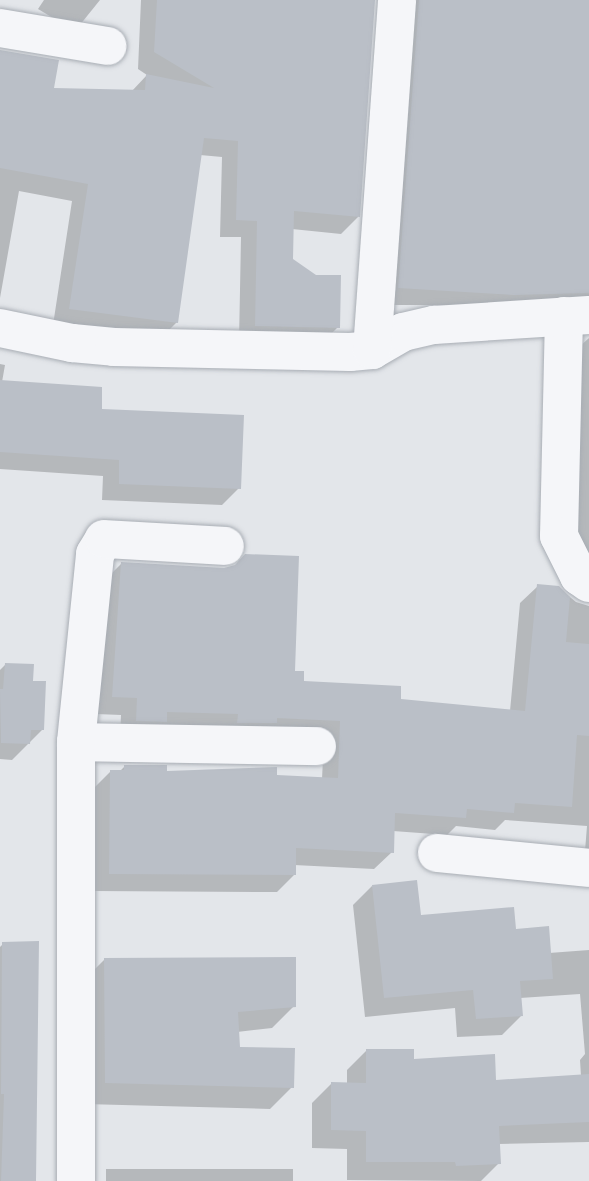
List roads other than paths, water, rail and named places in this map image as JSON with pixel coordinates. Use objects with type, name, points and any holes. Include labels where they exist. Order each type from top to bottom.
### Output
[{"type":"street","points":[[372,350],[397,0]]},
{"type":"street","points":[[0,28],[108,46]]},
{"type":"street","points":[[0,328],[72,343],[114,346],[350,352],[372,350],[403,332],[434,325],[576,316],[559,536],[579,576],[589,583]]},
{"type":"street","points":[[76,1181],[76,742],[95,554],[104,540],[225,546]]},
{"type":"street","points":[[76,742],[317,746]]},
{"type":"street","points":[[437,853],[589,869]]}]
